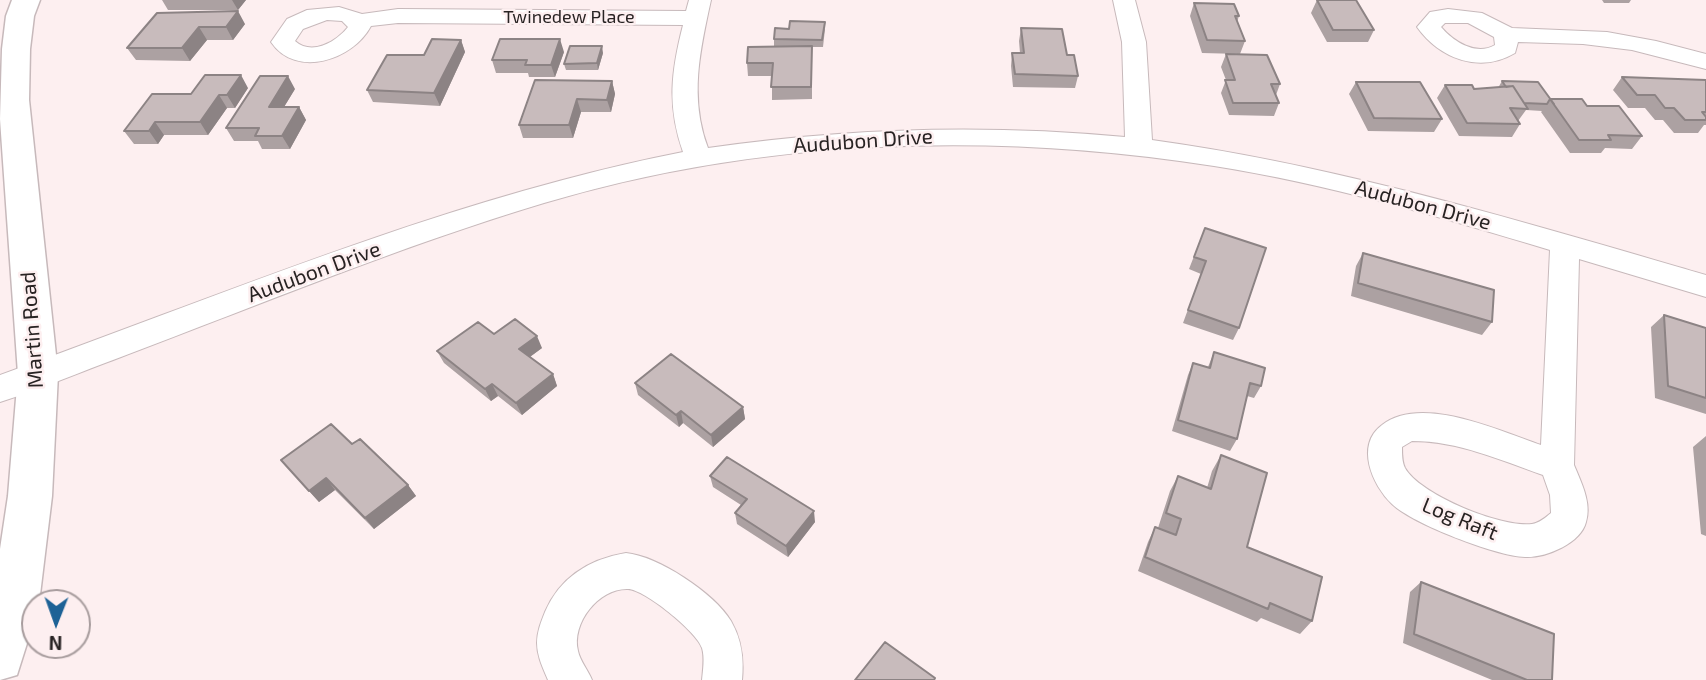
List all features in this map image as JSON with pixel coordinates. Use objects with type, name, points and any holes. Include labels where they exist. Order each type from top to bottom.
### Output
[{"type":"street","name":"Martin Road","points":[[0,658],[15,605],[30,496],[38,374],[7,101],[20,16],[26,0]]},
{"type":"street","points":[[1124,0],[1134,42],[1139,147]]},
{"type":"street","points":[[698,9],[684,73],[684,94],[685,118],[698,158]]},
{"type":"street","name":"Twinedew Place","points":[[359,20],[398,16],[698,9]]},
{"type":"street","points":[[1506,35],[1607,37],[1706,62]]},
{"type":"street","name":"Audubon Drive","points":[[0,389],[455,220],[593,181],[698,158],[774,147],[898,135],[1047,138],[1139,147],[1219,159],[1376,191],[1706,286]]},
{"type":"street","name":"Log Raft","points":[[1557,466],[1455,432],[1430,427],[1407,427],[1393,433],[1385,443],[1383,457],[1390,475],[1405,494],[1424,508],[1503,536],[1524,541],[1543,538],[1557,531],[1569,520],[1568,495],[1557,466],[1565,245]]},
{"type":"street","points":[[572,680],[558,655],[558,632],[567,608],[584,589],[603,575],[627,570],[652,578],[714,629],[723,651],[722,680]]},
{"type":"building","points":[[1317,0],[1356,0],[1374,30],[1333,30]]},
{"type":"building","points":[[1194,3],[1234,4],[1239,16],[1235,16],[1245,41],[1207,40]]},
{"type":"building","points":[[238,11],[226,27],[199,27],[182,48],[127,48],[157,13]]},
{"type":"building","points":[[790,21],[825,22],[822,40],[774,39],[775,28],[789,29]]},
{"type":"building","points":[[1021,28],[1062,29],[1067,55],[1074,55],[1078,76],[1015,74],[1012,53],[1024,53]]},
{"type":"building","points":[[432,39],[461,40],[434,93],[367,90],[387,55],[424,55]]},
{"type":"building","points":[[500,39],[560,39],[551,65],[525,65],[527,60],[492,60]]},
{"type":"building","points":[[570,46],[602,46],[597,63],[564,64]]},
{"type":"building","points":[[812,46],[811,87],[771,87],[773,63],[747,63],[748,47]]},
{"type":"building","points":[[1226,54],[1267,55],[1280,84],[1271,84],[1279,103],[1233,103],[1225,80],[1235,80]]},
{"type":"building","points":[[205,75],[241,75],[227,95],[219,95],[200,122],[155,122],[149,131],[124,131],[152,94],[191,94]]},
{"type":"building","points":[[260,76],[288,76],[269,107],[299,107],[282,136],[255,136],[259,128],[226,128]]},
{"type":"building","points":[[1622,77],[1706,80],[1706,112],[1702,112],[1706,120],[1685,120],[1674,108],[1665,108],[1655,95],[1637,95]]},
{"type":"building","points":[[535,80],[612,81],[607,100],[577,99],[569,125],[519,125]]},
{"type":"building","points":[[1502,81],[1538,82],[1554,104],[1550,99],[1547,104],[1524,103],[1513,86],[1506,87]]},
{"type":"building","points":[[1356,82],[1420,82],[1442,119],[1374,118]]},
{"type":"building","points":[[1445,85],[1472,85],[1474,89],[1513,86],[1528,109],[1510,108],[1520,124],[1467,123]]},
{"type":"building","points":[[1550,99],[1582,99],[1587,106],[1619,106],[1642,136],[1608,135],[1611,140],[1579,140]]},
{"type":"building","points":[[1205,228],[1266,248],[1239,328],[1188,310],[1206,261],[1194,257]]},
{"type":"building","points":[[1363,253],[1494,290],[1492,322],[1358,283]]},
{"type":"building","points":[[1664,315],[1706,328],[1706,398],[1668,386]]},
{"type":"building","points":[[515,319],[537,336],[519,349],[553,374],[516,403],[492,384],[485,389],[437,351],[478,322],[494,334]]},
{"type":"building","points":[[1214,352],[1265,368],[1261,386],[1250,383],[1237,439],[1178,420],[1193,363],[1210,368]]},
{"type":"building","points":[[671,354],[743,407],[711,435],[681,411],[676,415],[635,383]]},
{"type":"building","points":[[331,424],[352,444],[360,439],[408,485],[365,518],[326,478],[309,491],[281,460]]},
{"type":"building","points":[[1221,455],[1267,473],[1247,547],[1322,577],[1312,621],[1270,603],[1268,609],[1145,557],[1155,527],[1176,535],[1181,519],[1166,513],[1178,476],[1211,489]]},
{"type":"building","points":[[727,457],[814,511],[786,546],[735,513],[747,499],[710,476]]},
{"type":"building","points":[[1421,582],[1554,634],[1552,680],[1527,680],[1414,634]]},
{"type":"building","points":[[885,642],[935,678],[934,680],[855,680]]}]
